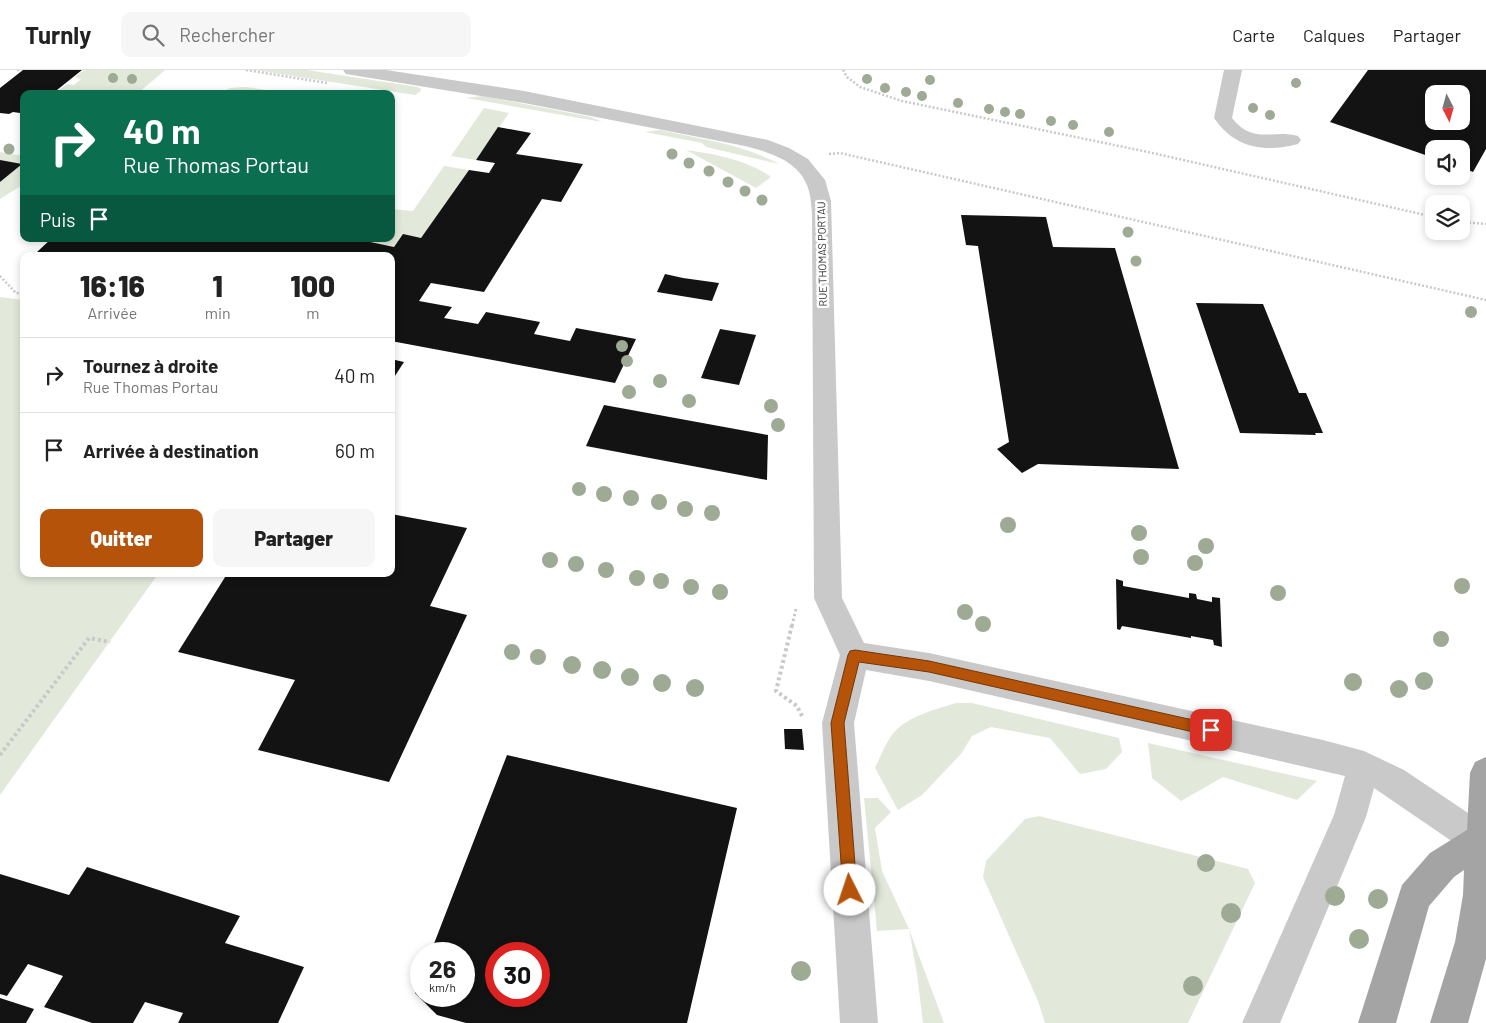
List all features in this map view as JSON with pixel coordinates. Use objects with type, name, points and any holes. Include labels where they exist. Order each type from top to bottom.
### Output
[{"type":"main road","points":[[1448,1023],[1472,942],[1480,895],[1486,773]]},
{"type":"main road","points":[[1377,1023],[1414,897],[1442,865],[1484,839]]},
{"type":"street","name":"RUE THOMAS PORTAU","points":[[352,70],[524,97],[740,139],[788,155],[809,172],[815,180],[820,194],[822,214],[828,598],[855,655]]},
{"type":"street","points":[[1234,70],[1224,118],[1230,128],[1243,137],[1264,143],[1291,140]]},
{"type":"street","points":[[860,1023],[838,723],[855,655],[929,667],[1323,755],[1364,766],[1393,781],[1484,839]]},
{"type":"street","points":[[1261,1023],[1350,818],[1364,766]]},
{"type":"path","points":[[843,70],[854,84],[871,92],[902,101],[1148,152],[1425,215]]},
{"type":"path","points":[[825,154],[840,153],[1486,300]]},
{"type":"path","points":[[1470,223],[1486,224]]},
{"type":"path","points":[[0,276],[16,293],[20,294]]},
{"type":"path","points":[[0,755],[89,638],[110,642]]},
{"type":"green space","points":[[84,70],[165,70],[142,90],[59,90],[67,84],[74,85],[81,79],[75,77]]},
{"type":"green space","points":[[255,70],[307,70],[421,89],[415,95],[395,92],[395,90],[383,90]]},
{"type":"green space","points":[[246,87],[266,90],[226,90]]},
{"type":"green space","points":[[483,96],[591,117],[602,122],[466,98]]},
{"type":"green space","points":[[484,108],[509,113],[476,160],[451,156]]},
{"type":"green space","points":[[660,130],[736,147],[779,164],[706,147],[702,143],[645,132]]},
{"type":"green space","points":[[686,150],[741,162],[771,177],[756,188]]},
{"type":"green space","points":[[0,152],[20,155],[20,186],[0,199]]},
{"type":"green space","points":[[444,166],[469,170],[421,238],[403,235],[394,247],[366,242],[395,242],[395,209],[413,211]]},
{"type":"green space","points":[[0,297],[20,300],[20,577],[156,577],[0,795]]},
{"type":"green space","points":[[956,703],[972,703],[1119,738],[1122,752],[1106,769],[1080,774],[1050,738],[991,727],[972,736],[961,754],[922,795],[898,810],[875,768],[887,743],[896,730],[909,720]]},
{"type":"green space","points":[[1148,743],[1317,781],[1297,800],[1223,777],[1181,801],[1152,778]]},
{"type":"green space","points":[[864,798],[878,798],[891,812],[875,828],[882,871],[909,929],[877,931]]},
{"type":"green space","points":[[1039,816],[1248,869],[1255,883],[1188,1023],[1045,1023],[1038,1001],[983,877],[986,861],[1025,819]]},
{"type":"green space","points":[[909,929],[944,1023],[923,1023]]},
{"type":"building","points":[[23,70],[82,70],[57,90],[20,90],[20,113],[0,113],[0,88]]},
{"type":"building","points":[[1368,70],[1486,70],[1486,149],[1473,172],[1470,171],[1470,140],[1425,140],[1425,155],[1330,122]]},
{"type":"building","points":[[498,127],[531,133],[516,154],[583,164],[561,202],[542,199],[484,292],[431,283],[419,301],[452,307],[444,318],[478,324],[486,312],[540,322],[534,334],[570,341],[576,328],[636,339],[615,383],[395,342],[395,252],[37,252],[48,242],[370,242],[394,247],[403,234],[421,238],[469,170],[489,173],[495,163],[476,160]]},
{"type":"building","points":[[0,160],[20,164],[20,166],[0,182]]},
{"type":"building","points":[[961,215],[1046,217],[1053,247],[1115,248],[1179,469],[1038,464],[1022,473],[997,449],[1009,442],[978,246],[966,245]]},
{"type":"building","points":[[665,274],[719,283],[712,301],[657,292]]},
{"type":"building","points":[[1196,303],[1263,304],[1299,393],[1306,393],[1323,433],[1315,433],[1316,435],[1240,433]]},
{"type":"building","points":[[720,329],[756,335],[739,385],[701,378]]},
{"type":"building","points":[[395,360],[404,362],[395,376]]},
{"type":"building","points":[[604,405],[768,435],[767,480],[586,446]]},
{"type":"building","points":[[395,515],[467,528],[430,606],[467,615],[389,782],[258,750],[295,680],[178,652],[225,577],[395,577]]},
{"type":"building","points":[[1116,579],[1123,581],[1123,586],[1189,598],[1189,593],[1196,594],[1197,599],[1212,602],[1212,597],[1220,598],[1222,647],[1214,645],[1213,640],[1191,636],[1191,638],[1122,626],[1120,630],[1117,629]]},
{"type":"building","points":[[784,729],[802,729],[804,750],[785,749]]},
{"type":"building","points":[[507,755],[737,808],[687,1023],[466,1023],[437,1015],[429,1007],[475,1007],[475,942],[435,942]]},
{"type":"building","points":[[87,867],[240,916],[225,943],[304,967],[278,1023],[178,1023],[183,1013],[145,1002],[133,1023],[92,1023],[44,1007],[63,976],[28,964],[7,996],[0,994],[0,874],[69,895]]},
{"type":"building","points":[[0,998],[34,1009],[26,1023],[0,1023]]},
{"type":"route","points":[[850,890],[838,723],[855,655],[929,667],[1211,730]]}]
